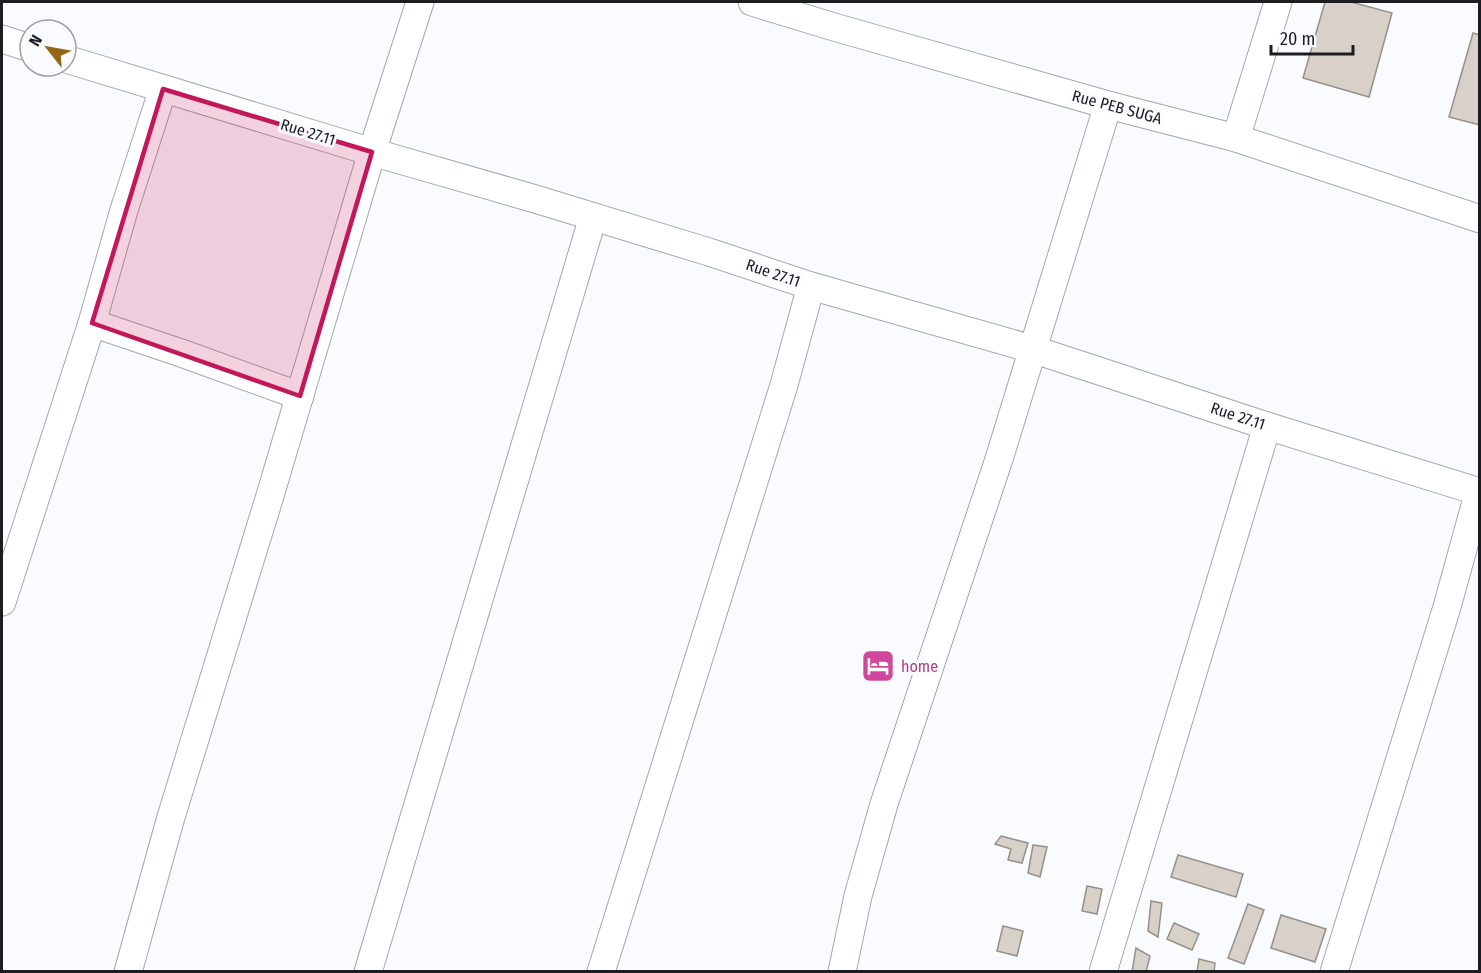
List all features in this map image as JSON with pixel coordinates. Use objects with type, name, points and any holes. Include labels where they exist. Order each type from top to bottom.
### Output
[{"type":"street","points":[[128,972],[171,817],[372,152],[420,2]]},
{"type":"street","name":"Rue PEB SUGA","points":[[752,2],[1108,105],[1236,138],[1479,219]]},
{"type":"street","points":[[1236,138],[1278,2]]},
{"type":"street","points":[[2,39],[18,44]]},
{"type":"street","name":"Rue 27.11","points":[[78,63],[372,152],[510,191],[811,286],[1032,349],[1267,426],[1479,491]]},
{"type":"street","points":[[2,602],[92,323],[124,210],[163,89]]},
{"type":"street","points":[[842,972],[858,896],[884,804],[999,459],[1108,105]]},
{"type":"street","points":[[368,972],[593,217]]},
{"type":"street","points":[[601,972],[781,396],[811,286]]},
{"type":"street","points":[[92,323],[300,396]]},
{"type":"street","points":[[1103,972],[1267,426]]},
{"type":"street","points":[[1334,972],[1447,607],[1479,491]]},
{"type":"highlighted area","points":[[163,89],[372,152],[300,396],[92,323]]},
{"type":"building","points":[[1325,2],[1351,2],[1392,13],[1369,97],[1303,78]]},
{"type":"building","points":[[1473,33],[1480,35],[1480,125],[1449,117]]},
{"type":"building","points":[[1001,836],[1028,843],[1022,863],[1008,860],[1011,849],[995,844]]},
{"type":"building","points":[[1033,845],[1047,847],[1040,877],[1028,873]]},
{"type":"building","points":[[1178,855],[1243,874],[1236,897],[1171,877]]},
{"type":"building","points":[[1087,886],[1102,889],[1097,914],[1082,911]]},
{"type":"building","points":[[1151,901],[1162,903],[1158,937],[1148,931]]},
{"type":"building","points":[[1248,904],[1264,910],[1244,964],[1228,958]]},
{"type":"building","points":[[1281,915],[1326,929],[1315,962],[1271,948]]},
{"type":"building","points":[[1174,923],[1199,934],[1192,950],[1167,939]]},
{"type":"building","points":[[1003,926],[1023,931],[1017,956],[997,951]]},
{"type":"building","points":[[1136,948],[1150,956],[1146,972],[1132,972]]},
{"type":"building","points":[[1199,959],[1215,963],[1214,972],[1197,972]]},
{"type":"place","name":"home","points":[[878,666]]}]
